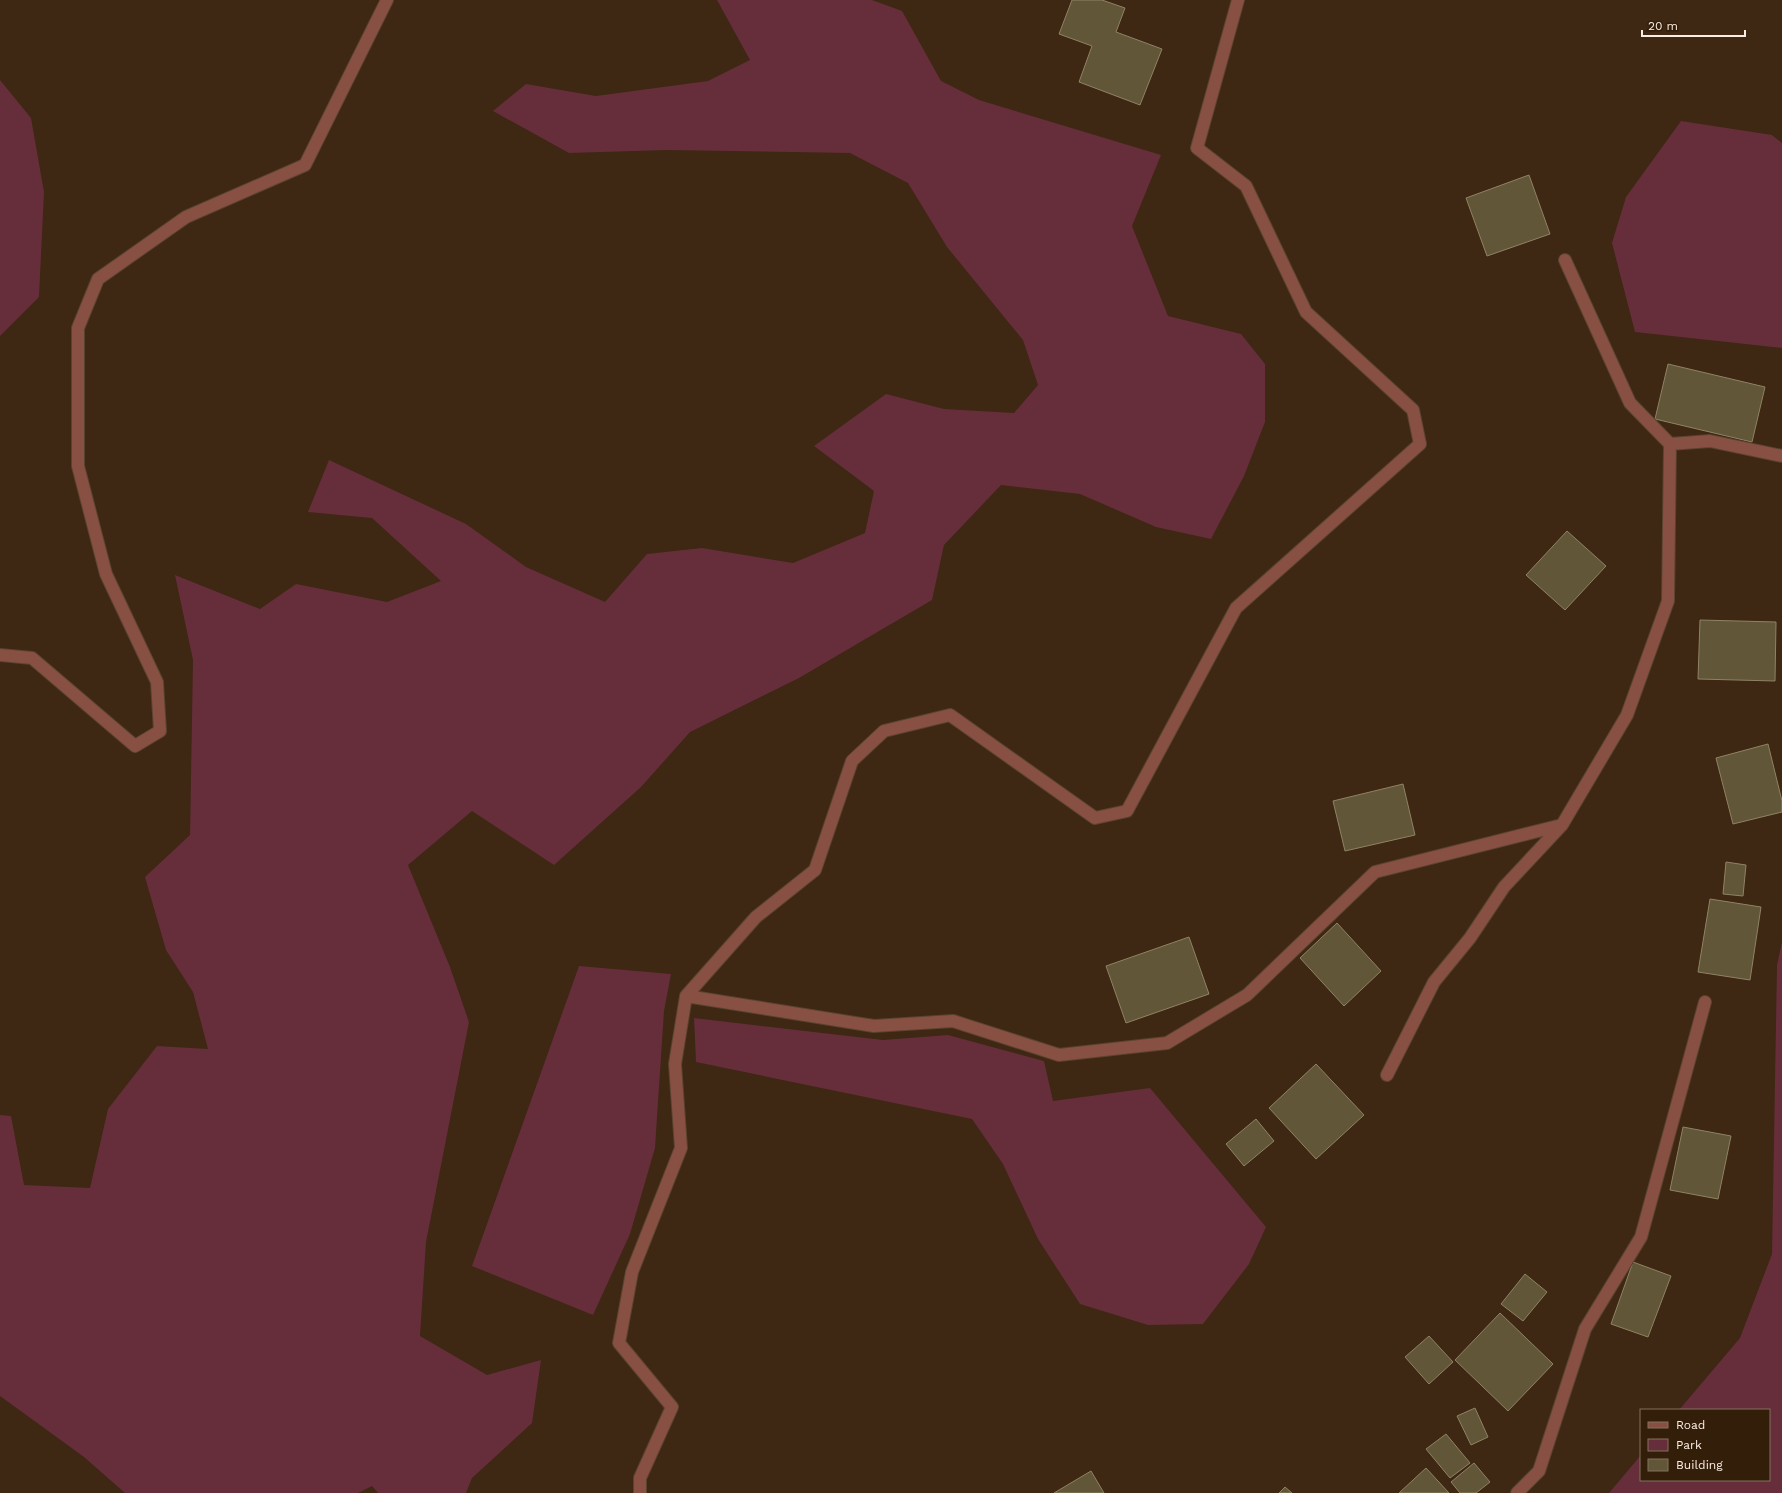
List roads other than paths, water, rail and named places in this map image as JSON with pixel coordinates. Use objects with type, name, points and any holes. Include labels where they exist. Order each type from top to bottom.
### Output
[{"type":"street","points":[[0,655],[32,658],[135,746],[160,731],[156,682],[106,574],[78,466],[78,328],[98,279],[186,217],[305,165],[387,0]]},
{"type":"street","points":[[640,1493],[640,1478],[672,1407],[619,1342],[632,1272],[682,1148],[676,1064],[686,996],[756,917],[815,870],[852,761],[884,731],[950,715],[1095,818],[1127,811],[1236,608],[1420,444],[1413,410],[1306,312],[1246,186],[1197,148],[1238,0]]},
{"type":"street","points":[[1387,1075],[1434,982],[1470,938],[1504,887],[1562,825],[1627,715],[1668,601],[1670,444],[1630,403],[1565,260]]},
{"type":"street","points":[[1670,444],[1710,441],[1782,456]]},
{"type":"street","points":[[686,996],[874,1026],[953,1021],[1059,1055],[1167,1043],[1247,995],[1375,872],[1562,825]]},
{"type":"street","points":[[1517,1493],[1539,1471],[1586,1329],[1641,1237],[1705,1002]]}]
